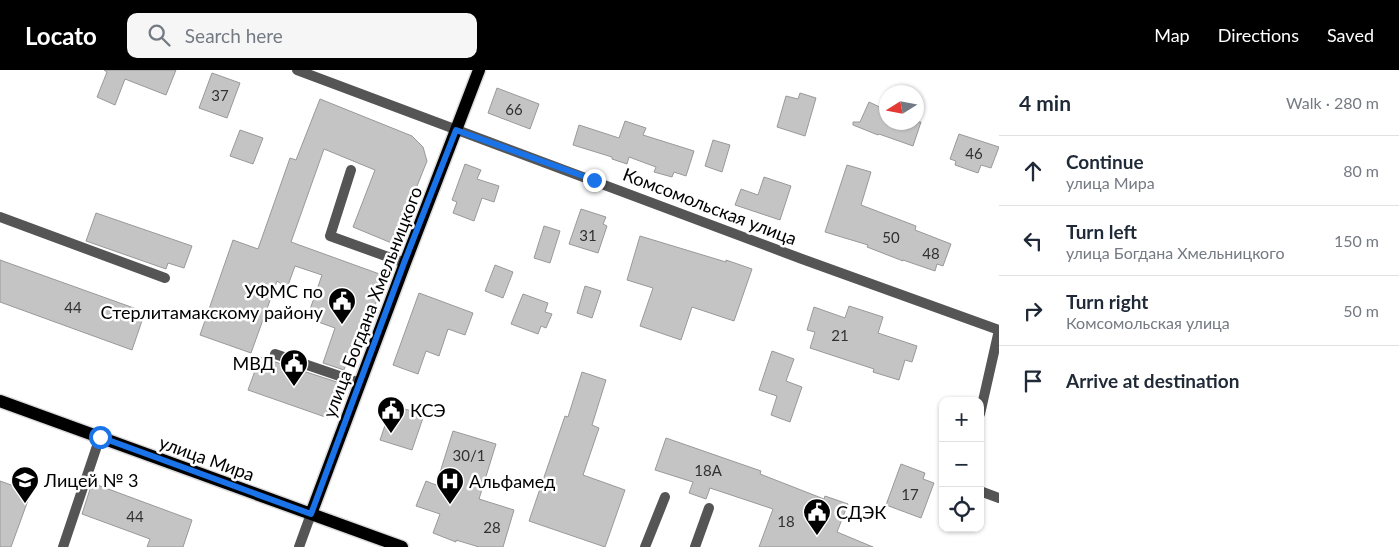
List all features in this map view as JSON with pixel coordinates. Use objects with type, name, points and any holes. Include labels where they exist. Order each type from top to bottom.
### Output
[{"type":"main road","name":"улица Богдана Хмельницкого","points":[[311,514],[404,263],[479,70]]},
{"type":"main road","name":"улица Мира","points":[[0,401],[402,547]]},
{"type":"street","name":"Комсомольская улица","points":[[297,70],[802,259],[999,330]]},
{"type":"street","points":[[351,170],[330,236],[404,263]]},
{"type":"street","points":[[0,217],[165,278]]},
{"type":"street","points":[[984,397],[999,330]]},
{"type":"street","points":[[275,354],[360,383]]},
{"type":"street","points":[[63,547],[100,437]]},
{"type":"street","points":[[984,492],[999,498]]},
{"type":"street","points":[[645,547],[665,497]]},
{"type":"street","points":[[695,547],[709,508]]},
{"type":"street","name":"улица Богдана Хмельницкого","points":[[299,547],[311,514]]},
{"type":"building","points":[[104,70],[176,70],[166,95],[125,79],[115,105],[97,97],[107,72]]},
{"type":"building","points":[[212,73],[240,83],[227,118],[199,108]]},
{"type":"building","points":[[497,88],[539,104],[530,129],[488,113]]},
{"type":"building","points":[[800,93],[816,98],[805,136],[777,127],[786,96],[798,99]]},
{"type":"building","points":[[320,99],[412,136],[423,147],[427,161],[394,244],[353,227],[375,170],[324,149],[291,242],[385,276],[355,365],[347,362],[344,370],[323,363],[335,328],[307,318],[322,275],[295,266],[287,288],[277,281],[251,353],[200,335],[233,240],[258,249],[290,158],[296,160]]},
{"type":"building","points":[[869,102],[879,107],[879,130],[918,130],[913,146],[853,125],[853,122],[860,122]]},
{"type":"building","points":[[625,121],[646,128],[643,135],[694,151],[686,176],[674,172],[672,177],[654,172],[656,167],[629,157],[627,164],[612,159],[612,157],[573,145],[579,125],[619,138]]},
{"type":"building","points":[[240,130],[263,138],[253,164],[230,156]]},
{"type":"building","points":[[959,134],[999,147],[991,168],[981,165],[978,173],[955,165],[956,161],[950,159]]},
{"type":"building","points":[[713,140],[730,145],[722,172],[705,166]]},
{"type":"building","points":[[465,164],[481,170],[477,179],[499,186],[494,202],[482,198],[474,221],[453,213],[457,202],[452,200]]},
{"type":"building","points":[[847,165],[871,172],[861,205],[916,226],[915,230],[951,244],[943,266],[937,264],[935,271],[903,261],[867,247],[868,245],[825,232]]},
{"type":"building","points":[[764,177],[791,186],[780,220],[735,205],[741,189],[758,195]]},
{"type":"building","points":[[581,209],[606,217],[603,224],[607,226],[598,253],[569,244]]},
{"type":"building","points":[[96,213],[192,246],[184,268],[168,263],[166,269],[86,241]]},
{"type":"building","points":[[544,226],[560,231],[550,263],[534,258]]},
{"type":"building","points":[[640,236],[752,269],[734,321],[692,307],[681,340],[640,326],[653,288],[627,280]]},
{"type":"building","points":[[0,260],[145,312],[132,350],[0,302]]},
{"type":"building","points":[[495,265],[513,272],[503,298],[485,291]]},
{"type":"building","points":[[585,286],[601,291],[592,318],[577,313]]},
{"type":"building","points":[[419,293],[473,313],[465,335],[448,329],[439,356],[426,351],[418,374],[393,365]]},
{"type":"building","points":[[523,294],[548,303],[545,312],[552,314],[546,328],[541,326],[538,334],[511,324]]},
{"type":"building","points":[[849,306],[883,317],[878,333],[917,346],[912,362],[905,360],[899,380],[873,372],[874,369],[810,348],[815,332],[807,330],[814,307],[845,318]]},
{"type":"building","points":[[772,351],[794,359],[786,381],[802,387],[790,422],[771,415],[777,396],[759,390]]},
{"type":"building","name":"МВД","points":[[260,357],[340,383],[328,418],[248,390]]},
{"type":"building","points":[[582,372],[606,380],[592,425],[599,428],[583,475],[625,490],[605,547],[529,521],[565,416],[568,417]]},
{"type":"building","points":[[392,405],[424,415],[412,450],[380,440]]},
{"type":"building","points":[[453,431],[496,444],[479,499],[514,510],[503,547],[479,547],[456,540],[456,542],[433,533],[440,514],[416,506],[426,481],[436,485]]},
{"type":"building","points":[[666,438],[761,471],[760,474],[824,499],[825,496],[848,504],[837,532],[873,547],[759,547],[773,509],[710,488],[706,499],[689,493],[693,482],[655,470]]},
{"type":"building","points":[[901,464],[925,473],[923,479],[934,483],[921,518],[886,505]]},
{"type":"building","points":[[0,481],[31,492],[11,547],[0,547]]},
{"type":"building","points":[[92,483],[192,520],[183,547],[147,547],[150,539],[82,514]]},
{"type":"place","name":"УФМС по Стерлитамакскому району","points":[[342,325]]},
{"type":"place","name":"МВД","points":[[294,387]]},
{"type":"place","name":"КСЭ","points":[[391,434]]},
{"type":"place","name":"Лицей № 3","points":[[25,504]]},
{"type":"place","name":"Альфамед","points":[[450,505]]},
{"type":"place","name":"СДЭК","points":[[817,536]]},
{"type":"route","points":[[100,437],[311,514],[404,263],[456,130],[594,180]]}]
